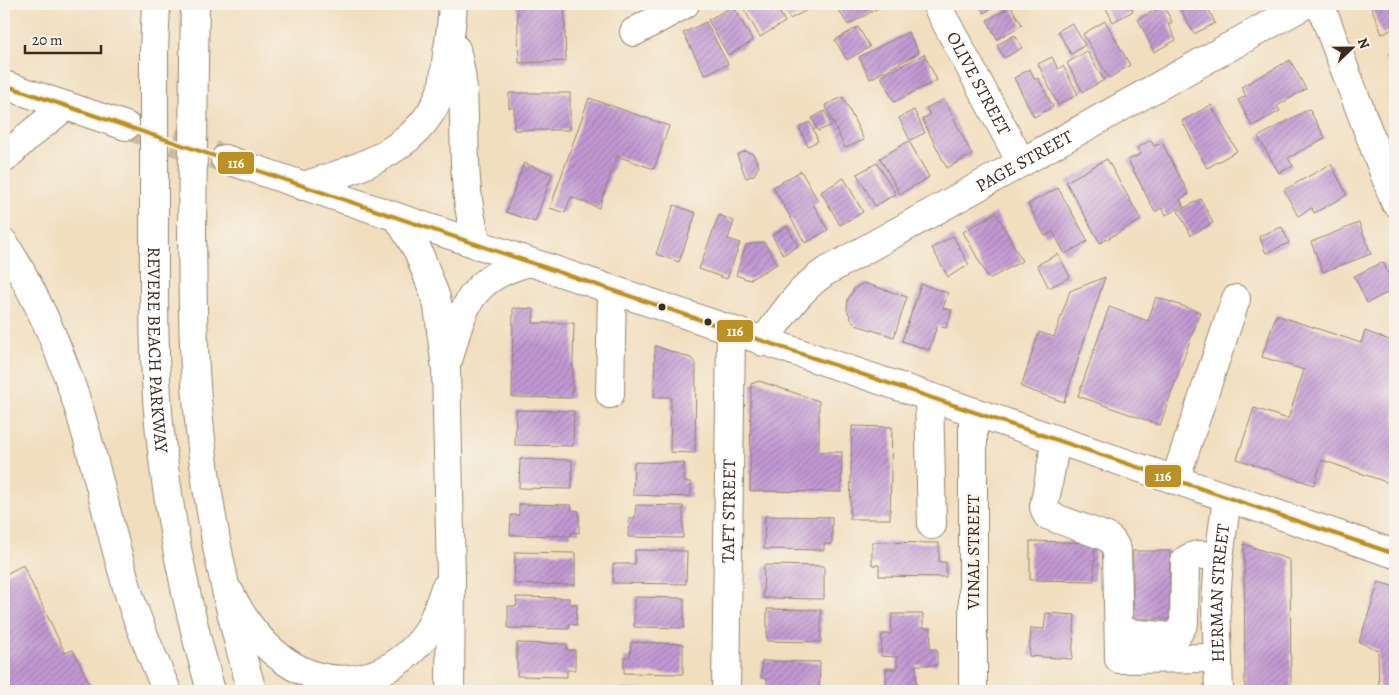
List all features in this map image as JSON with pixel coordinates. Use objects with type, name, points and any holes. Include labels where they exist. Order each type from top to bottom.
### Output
[{"type":"main road","name":"REVERE BEACH PARKWAY","points":[[156,4],[154,51],[154,219],[155,355],[158,409],[164,468],[176,546],[188,604],[211,691]]},
{"type":"main road","name":"REVERE BEACH PARKWAY","points":[[195,4],[192,232],[197,404],[206,485],[222,572],[252,691]]},
{"type":"main road","points":[[634,32],[686,4]]},
{"type":"main road","name":"OLIVE STREET","points":[[936,4],[1021,162]]},
{"type":"main road","name":"PAGE STREET","points":[[763,342],[797,296],[825,272],[1306,4]]},
{"type":"main road","points":[[1320,4],[1395,202]]},
{"type":"main road","points":[[303,186],[334,177],[374,160],[404,142],[418,127],[433,108],[442,84],[452,13]]},
{"type":"main road","points":[[452,13],[463,88],[464,177],[467,201],[478,245]]},
{"type":"main road","points":[[4,85],[126,126]]},
{"type":"main road","points":[[4,159],[28,136],[66,106]]},
{"type":"main road","points":[[225,159],[1395,554]]},
{"type":"main road","name":"REVERE BEACH PARKWAY","points":[[398,218],[418,251],[438,306],[446,369],[451,575],[450,691]]},
{"type":"main road","points":[[4,243],[29,288],[67,375],[79,410],[133,606],[167,691]]},
{"type":"main road","name":"REVERE BEACH PARKWAY","points":[[446,369],[462,314],[472,297],[492,278],[511,268],[529,262]]},
{"type":"main road","points":[[610,394],[612,291]]},
{"type":"main road","points":[[1175,480],[1236,299]]},
{"type":"main road","name":"TAFT STREET","points":[[726,691],[732,331]]},
{"type":"main road","points":[[928,397],[932,525]]},
{"type":"main road","name":"VINAL STREET","points":[[973,412],[973,691]]},
{"type":"main road","points":[[1056,440],[1044,507],[1045,512],[1047,515],[1107,537],[1112,541],[1117,550],[1119,659],[1218,658]]},
{"type":"main road","name":"HERMAN STREET","points":[[1219,691],[1216,606],[1219,557],[1227,498]]},
{"type":"main road","points":[[1119,632],[1170,637],[1177,635],[1184,624],[1185,561],[1190,556],[1199,554],[1219,557]]},
{"type":"main road","name":"REVERE BEACH PARKWAY","points":[[222,572],[241,614],[255,633],[273,652],[303,672],[325,679],[336,680],[357,679],[378,673],[396,663],[411,651],[425,636],[451,575]]},
{"type":"building","points":[[517,4],[564,4],[566,61],[519,63]]},
{"type":"building","points":[[741,4],[775,4],[785,22],[760,37]]},
{"type":"building","points":[[781,4],[818,4],[790,19]]},
{"type":"building","points":[[835,4],[885,4],[848,25]]},
{"type":"building","points":[[978,4],[1000,4],[984,13]]},
{"type":"building","points":[[1104,4],[1130,4],[1133,11],[1113,22]]},
{"type":"building","points":[[1178,4],[1206,4],[1215,23],[1194,34]]},
{"type":"building","points":[[1370,4],[1395,4],[1395,28],[1382,34]]},
{"type":"building","points":[[733,6],[753,41],[728,55],[708,20]]},
{"type":"building","points":[[1164,6],[1172,22],[1168,24],[1176,40],[1154,52],[1138,19]]},
{"type":"building","points":[[1011,7],[1022,25],[997,39],[987,20]]},
{"type":"building","points":[[1105,21],[1130,65],[1109,78],[1083,34]]},
{"type":"building","points":[[706,22],[728,64],[705,75],[683,33]]},
{"type":"building","points":[[1072,23],[1085,45],[1071,54],[1058,31]]},
{"type":"building","points":[[858,27],[870,47],[847,60],[835,40]]},
{"type":"building","points":[[908,32],[919,53],[870,79],[859,57]]},
{"type":"building","points":[[1015,35],[1022,48],[1004,58],[997,45]]},
{"type":"building","points":[[1087,51],[1104,80],[1083,92],[1067,63]]},
{"type":"building","points":[[1395,52],[1395,69],[1389,54]]},
{"type":"building","points":[[924,54],[937,80],[894,102],[881,76]]},
{"type":"building","points":[[1052,57],[1058,69],[1063,66],[1078,94],[1058,105],[1038,64]]},
{"type":"building","points":[[1290,60],[1306,89],[1277,106],[1280,111],[1252,126],[1238,100],[1246,96],[1241,87]]},
{"type":"building","points":[[1030,69],[1035,80],[1038,78],[1053,107],[1034,117],[1014,78]]},
{"type":"building","points":[[509,93],[570,93],[570,130],[514,130],[514,107],[509,108]]},
{"type":"building","points":[[843,97],[864,140],[845,148],[825,105]]},
{"type":"building","points":[[589,98],[669,126],[654,169],[617,156],[599,208],[571,197],[565,213],[550,208]]},
{"type":"building","points":[[944,99],[972,155],[947,168],[922,119],[930,115],[926,108]]},
{"type":"building","points":[[1211,105],[1237,151],[1207,168],[1182,121]]},
{"type":"building","points":[[1309,109],[1325,138],[1288,158],[1293,166],[1279,173],[1258,137]]},
{"type":"building","points":[[914,110],[925,133],[910,140],[899,118]]},
{"type":"building","points":[[825,111],[832,125],[818,131],[812,118]]},
{"type":"building","points":[[810,122],[818,141],[808,146],[799,127]]},
{"type":"building","points":[[1151,140],[1154,146],[1162,143],[1189,194],[1180,199],[1183,206],[1166,215],[1162,208],[1155,212],[1128,160],[1141,154],[1137,148]]},
{"type":"building","points":[[909,141],[929,177],[900,194],[880,158]]},
{"type":"building","points":[[745,151],[753,154],[759,166],[754,175],[746,178],[737,155]]},
{"type":"building","points":[[1107,159],[1141,220],[1100,243],[1066,182]]},
{"type":"building","points":[[524,163],[552,174],[535,222],[506,212]]},
{"type":"building","points":[[877,163],[896,194],[875,206],[857,174]]},
{"type":"building","points":[[1331,164],[1347,195],[1314,213],[1312,208],[1298,216],[1284,190]]},
{"type":"building","points":[[801,171],[818,201],[813,204],[828,230],[805,243],[773,187]]},
{"type":"building","points":[[844,178],[863,212],[840,225],[821,192]]},
{"type":"building","points":[[1058,188],[1088,241],[1065,254],[1053,232],[1045,236],[1028,204]]},
{"type":"building","points":[[1201,199],[1213,223],[1191,235],[1178,211]]},
{"type":"building","points":[[674,205],[696,213],[679,262],[656,254]]},
{"type":"building","points":[[996,213],[1022,261],[989,279],[963,232]]},
{"type":"building","points":[[719,215],[734,221],[728,239],[740,243],[727,279],[699,269]]},
{"type":"building","points":[[1359,223],[1371,254],[1323,272],[1311,242]]},
{"type":"building","points":[[787,226],[798,246],[783,255],[772,235]]},
{"type":"building","points":[[1282,227],[1289,243],[1266,253],[1259,236]]},
{"type":"building","points":[[953,236],[969,265],[948,277],[932,248]]},
{"type":"building","points":[[764,242],[777,264],[749,280],[736,275],[746,245]]},
{"type":"building","points":[[1058,254],[1070,277],[1049,288],[1037,265]]},
{"type":"building","points":[[1383,262],[1395,289],[1367,303],[1354,276]]},
{"type":"building","points":[[1105,277],[1064,402],[1021,387],[1039,332],[1054,337],[1070,291]]},
{"type":"building","points":[[864,283],[907,297],[894,337],[856,325],[851,319],[847,309],[848,299],[855,288]]},
{"type":"building","points":[[921,284],[948,293],[943,308],[952,310],[946,328],[937,326],[929,350],[902,341]]},
{"type":"building","points":[[1156,297],[1200,312],[1160,425],[1078,396],[1109,307],[1148,321]]},
{"type":"building","points":[[513,308],[534,309],[533,323],[574,323],[572,398],[512,397]]},
{"type":"building","points":[[1276,315],[1361,343],[1365,331],[1395,342],[1395,485],[1322,460],[1314,485],[1237,459],[1254,408],[1288,419],[1304,370],[1262,357]]},
{"type":"building","points":[[655,346],[691,358],[696,364],[695,453],[670,452],[671,397],[654,397]]},
{"type":"building","points":[[759,381],[819,401],[819,452],[842,452],[841,492],[750,491],[751,384]]},
{"type":"building","points":[[516,410],[574,411],[573,446],[515,445]]},
{"type":"building","points":[[852,426],[892,427],[890,519],[850,519]]},
{"type":"building","points":[[520,459],[572,460],[572,489],[519,488]]},
{"type":"building","points":[[634,462],[684,463],[684,482],[691,482],[691,497],[633,495]]},
{"type":"building","points":[[519,504],[571,505],[572,510],[579,511],[579,533],[571,532],[571,536],[510,535],[511,515],[519,515]]},
{"type":"building","points":[[636,505],[683,506],[683,538],[628,537],[629,518],[635,518]]},
{"type":"building","points":[[765,516],[832,517],[832,544],[824,544],[824,550],[764,549]]},
{"type":"building","points":[[1030,541],[1095,543],[1094,581],[1030,580]]},
{"type":"building","points":[[872,542],[939,543],[939,562],[946,562],[946,577],[879,576],[879,565],[872,565]]},
{"type":"building","points":[[1244,544],[1290,560],[1291,691],[1245,691]]},
{"type":"building","points":[[635,550],[687,551],[686,584],[613,583],[613,564],[635,564]]},
{"type":"building","points":[[1133,551],[1170,551],[1170,619],[1133,619]]},
{"type":"building","points":[[515,552],[575,553],[575,585],[514,584]]},
{"type":"building","points":[[23,565],[65,653],[73,650],[93,691],[4,691],[4,575]]},
{"type":"building","points":[[764,565],[824,566],[824,599],[763,598]]},
{"type":"building","points":[[1379,582],[1395,587],[1395,691],[1379,691],[1378,650],[1359,642]]},
{"type":"building","points":[[516,597],[569,598],[569,604],[577,604],[576,625],[569,624],[569,629],[508,628],[508,606],[517,606]]},
{"type":"building","points":[[634,597],[684,598],[684,628],[634,627]]},
{"type":"building","points":[[767,609],[821,610],[821,642],[767,641]]},
{"type":"building","points":[[1046,613],[1075,615],[1072,659],[1029,656],[1031,628],[1044,629]]},
{"type":"building","points":[[892,614],[923,614],[923,628],[931,628],[930,649],[937,649],[937,665],[916,665],[916,691],[886,691],[886,669],[897,669],[897,657],[881,656],[882,634],[891,634]]},
{"type":"building","points":[[631,642],[683,644],[683,674],[624,673],[624,657],[630,657]]},
{"type":"building","points":[[517,643],[567,644],[567,650],[575,650],[575,670],[567,670],[567,677],[517,676]]},
{"type":"building","points":[[762,661],[820,662],[819,691],[767,690],[767,679],[761,678]]},
{"type":"building","points":[[620,689],[643,690],[643,691],[620,691]]},
{"type":"tunnel","points":[[133,128],[225,159]]},
{"type":"transit line","name":"116","points":[[4,85],[1395,554]]}]
